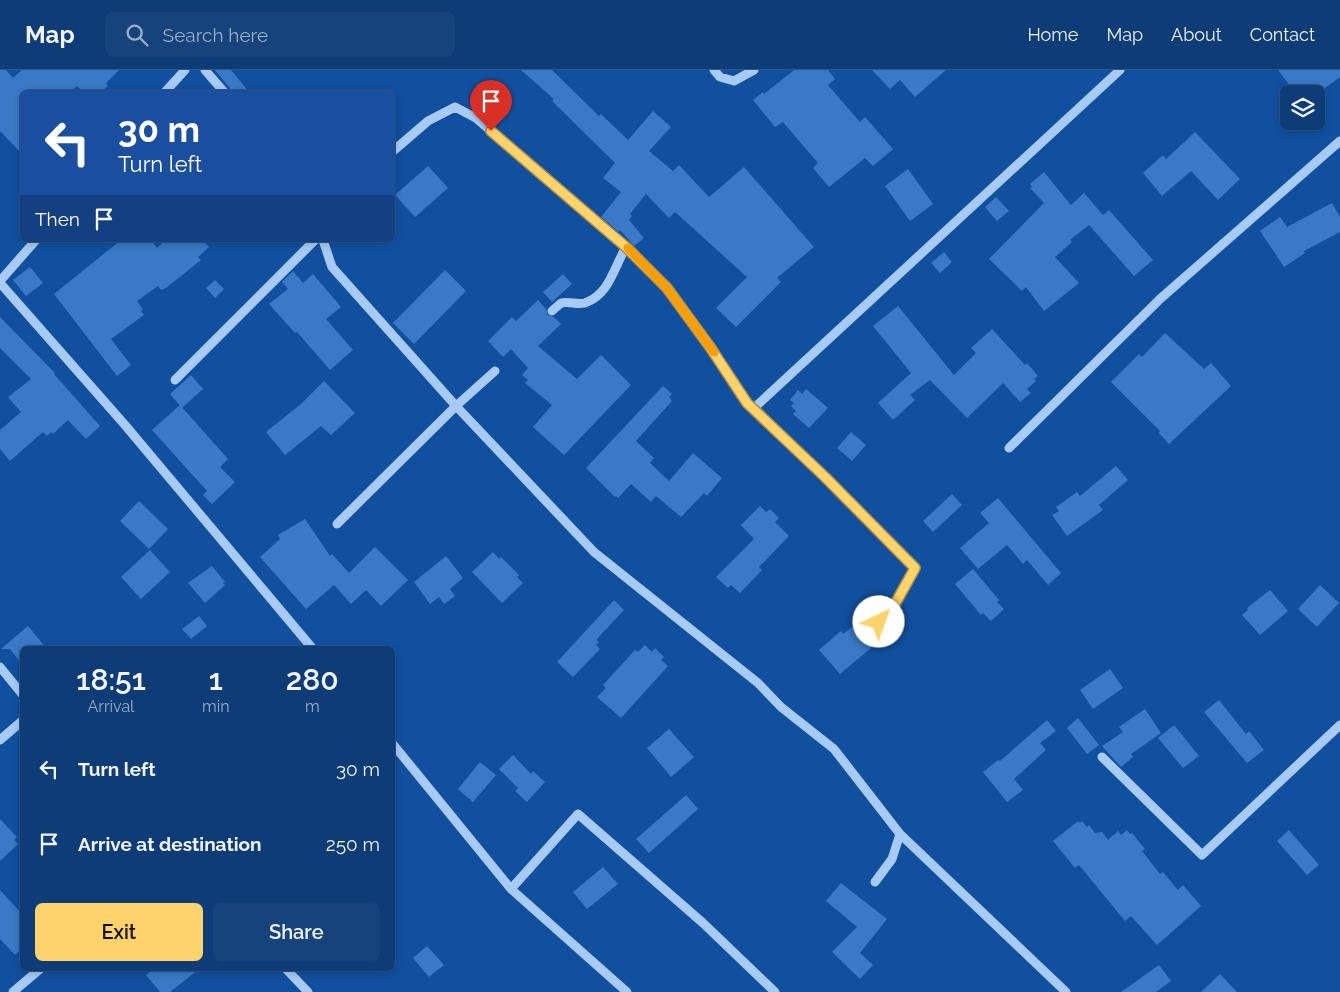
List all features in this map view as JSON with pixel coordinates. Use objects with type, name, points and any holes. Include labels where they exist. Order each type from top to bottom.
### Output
[{"type":"street","points":[[167,90],[185,70]]},
{"type":"street","points":[[205,70],[222,90]]},
{"type":"street","points":[[714,70],[720,77],[734,81],[754,70]]},
{"type":"street","points":[[754,408],[1120,70]]},
{"type":"street","points":[[395,149],[428,121],[455,106],[476,118],[626,247],[667,288],[710,347],[747,403],[915,568],[895,604],[879,622]]},
{"type":"street","points":[[1009,448],[1160,299],[1340,141]]},
{"type":"street","points":[[34,242],[0,282],[125,424],[310,646]]},
{"type":"street","points":[[175,380],[313,242]]},
{"type":"street","points":[[324,242],[332,267],[456,406],[594,552],[758,683],[781,707],[834,749],[900,834],[1066,992]]},
{"type":"street","points":[[552,311],[561,303],[585,303],[598,295],[608,285],[616,264],[626,247]]},
{"type":"street","points":[[337,524],[456,406],[496,371]]},
{"type":"street","points":[[0,667],[20,692]]},
{"type":"street","points":[[0,740],[20,724]]},
{"type":"street","points":[[1102,757],[1202,855],[1340,724]]},
{"type":"street","points":[[395,747],[511,889],[627,992]]},
{"type":"street","points":[[511,889],[578,814],[703,923],[775,992]]},
{"type":"street","points":[[875,882],[892,859],[900,834]]},
{"type":"street","points":[[13,992],[38,971]]},
{"type":"street","points":[[288,971],[308,992]]},
{"type":"building","points":[[0,70],[6,70],[13,78],[22,70],[119,70],[106,83],[108,86],[103,90],[81,90],[77,86],[72,90],[20,90],[20,152],[0,131]]},
{"type":"building","points":[[215,70],[231,70],[247,90],[231,90]]},
{"type":"building","points":[[521,70],[552,70],[599,116],[601,114],[628,140],[653,111],[671,127],[649,151],[673,171],[679,165],[709,197],[744,167],[814,247],[777,278],[781,282],[736,327],[716,308],[747,277],[675,212],[669,218],[646,194],[630,214],[632,216],[629,220],[644,238],[634,246],[620,230],[619,232],[601,217],[621,192],[603,178],[615,163],[552,101],[554,99]]},
{"type":"building","points":[[794,70],[828,70],[835,79],[828,85],[860,122],[865,117],[893,149],[873,166],[865,158],[829,187],[813,168],[818,163],[783,122],[775,127],[753,100],[763,92],[764,94]]},
{"type":"building","points":[[872,70],[946,70],[915,97],[900,80],[890,89]]},
{"type":"building","points":[[1278,70],[1340,70],[1340,77],[1325,88],[1325,85],[1289,85]]},
{"type":"building","points":[[1195,132],[1240,179],[1218,200],[1191,171],[1162,196],[1143,173],[1163,155],[1166,159]]},
{"type":"building","points":[[428,166],[448,188],[415,217],[395,195]]},
{"type":"building","points":[[908,169],[933,204],[910,221],[885,186]]},
{"type":"building","points":[[1044,172],[1071,205],[1084,193],[1103,215],[1109,210],[1153,260],[1134,276],[1089,225],[1070,240],[1072,242],[1055,257],[1079,283],[1044,311],[1026,287],[1022,291],[989,259],[1044,203],[1030,188],[1032,187],[1030,184]]},
{"type":"building","points":[[996,197],[1009,211],[997,221],[985,207]]},
{"type":"building","points":[[1332,203],[1340,217],[1340,232],[1304,251],[1305,253],[1284,267],[1260,231],[1280,217],[1287,227]]},
{"type":"building","points":[[119,242],[152,242],[157,248],[164,242],[205,242],[209,247],[198,257],[201,260],[166,288],[161,290],[158,286],[137,301],[143,309],[141,311],[144,315],[111,339],[131,365],[117,376],[54,294]]},
{"type":"building","points":[[944,252],[952,262],[940,273],[931,263]]},
{"type":"building","points":[[30,267],[43,283],[26,296],[13,280]]},
{"type":"building","points":[[445,270],[466,291],[414,344],[393,323]]},
{"type":"building","points":[[293,271],[303,283],[313,274],[341,307],[326,319],[353,350],[330,370],[297,332],[295,333],[269,304],[288,289],[282,282]]},
{"type":"building","points":[[563,274],[572,284],[552,302],[543,292]]},
{"type":"building","points":[[215,280],[224,289],[215,298],[206,288]]},
{"type":"building","points":[[538,300],[546,309],[548,315],[554,317],[561,324],[538,346],[577,379],[601,355],[631,385],[564,455],[533,427],[552,405],[525,383],[528,380],[522,375],[528,368],[511,349],[503,357],[488,341],[512,317],[516,321]]},
{"type":"building","points":[[898,306],[954,375],[976,353],[971,348],[992,329],[1025,365],[1027,363],[1038,376],[1034,379],[1036,381],[1027,389],[1031,393],[1020,402],[1003,383],[967,418],[930,380],[910,395],[915,400],[893,420],[878,403],[911,373],[873,326]]},
{"type":"building","points":[[0,317],[55,373],[100,426],[86,439],[68,420],[53,434],[51,432],[47,436],[43,432],[10,461],[0,449],[0,430],[21,412],[8,397],[31,379],[0,348]]},
{"type":"building","points":[[1165,333],[1204,369],[1211,363],[1231,386],[1169,444],[1159,433],[1160,431],[1111,382],[1139,354],[1142,357]]},
{"type":"building","points":[[191,375],[203,389],[182,408],[170,394]]},
{"type":"building","points":[[324,381],[355,413],[331,435],[321,426],[285,455],[266,432],[301,404]]},
{"type":"building","points":[[663,386],[672,394],[669,397],[672,401],[636,441],[654,458],[650,463],[669,481],[693,453],[722,478],[707,496],[704,493],[681,517],[656,496],[651,502],[631,484],[618,498],[615,497],[586,468]]},
{"type":"building","points":[[806,389],[828,408],[809,428],[793,414],[796,411],[791,406],[794,403],[790,400],[798,390],[802,394]]},
{"type":"building","points":[[180,405],[228,459],[220,467],[235,482],[212,504],[203,495],[207,491],[152,430]]},
{"type":"building","points":[[851,432],[866,445],[852,461],[837,448]]},
{"type":"building","points":[[1116,466],[1128,480],[1099,505],[1103,510],[1067,536],[1052,515],[1059,511],[1056,507],[1077,492],[1080,496]]},
{"type":"building","points":[[952,494],[962,505],[933,532],[923,521]]},
{"type":"building","points":[[998,498],[1061,573],[1048,585],[1027,560],[1023,564],[1007,545],[978,569],[960,548],[989,523],[980,513]]},
{"type":"building","points":[[139,501],[168,529],[149,549],[120,521]]},
{"type":"building","points":[[760,506],[766,512],[770,509],[779,518],[775,522],[789,536],[759,567],[762,570],[740,593],[731,585],[728,588],[716,577],[754,539],[741,525]]},
{"type":"building","points":[[305,519],[330,556],[332,554],[349,573],[375,547],[408,580],[381,606],[366,590],[351,604],[334,585],[306,609],[260,557],[280,539],[278,535]]},
{"type":"building","points":[[150,550],[170,572],[141,599],[121,577]]},
{"type":"building","points":[[493,552],[499,559],[501,557],[519,575],[517,577],[523,583],[502,603],[472,572]]},
{"type":"building","points":[[446,556],[463,578],[450,589],[455,596],[444,604],[439,597],[430,604],[414,582]]},
{"type":"building","points":[[212,566],[225,582],[223,583],[225,585],[205,603],[188,583]]},
{"type":"building","points":[[973,569],[999,600],[997,602],[1004,609],[991,621],[983,613],[981,615],[955,584]]},
{"type":"building","points":[[1320,585],[1339,603],[1317,627],[1298,609]]},
{"type":"building","points":[[1270,590],[1288,611],[1260,635],[1242,615],[1248,610],[1247,608]]},
{"type":"building","points":[[614,600],[624,610],[596,640],[599,642],[596,645],[600,649],[573,677],[557,662]]},
{"type":"building","points":[[868,615],[884,637],[840,674],[819,650],[841,631],[843,634]]},
{"type":"building","points":[[199,616],[207,626],[191,639],[182,629]]},
{"type":"building","points":[[28,626],[45,646],[20,646],[20,662],[10,649],[1,649]]},
{"type":"building","points":[[645,645],[652,652],[655,648],[664,657],[661,660],[668,666],[621,718],[597,697],[606,688],[603,685],[635,650],[638,652]]},
{"type":"building","points":[[1110,669],[1123,688],[1093,709],[1080,690]]},
{"type":"building","points":[[1219,700],[1246,734],[1249,731],[1264,750],[1247,763],[1204,712]]},
{"type":"building","points":[[1145,709],[1161,733],[1131,754],[1133,757],[1121,767],[1102,746],[1123,732],[1119,727]]},
{"type":"building","points":[[1078,718],[1099,745],[1087,754],[1067,728]]},
{"type":"building","points":[[1047,720],[1056,731],[1040,743],[1046,750],[1014,779],[1023,790],[1007,802],[983,772],[998,760],[1000,761]]},
{"type":"building","points":[[1174,725],[1199,756],[1183,768],[1158,738]]},
{"type":"building","points":[[669,729],[694,757],[671,777],[647,748]]},
{"type":"building","points":[[513,755],[531,774],[533,771],[545,782],[527,802],[515,791],[518,788],[499,769]]},
{"type":"building","points":[[480,762],[496,775],[473,802],[458,789]]},
{"type":"building","points":[[686,795],[698,809],[649,853],[636,839]]},
{"type":"building","points":[[0,819],[17,837],[14,840],[18,844],[0,861]]},
{"type":"building","points":[[1078,821],[1080,823],[1082,821],[1087,827],[1089,825],[1095,833],[1102,832],[1108,840],[1118,831],[1121,835],[1127,830],[1130,834],[1132,833],[1145,849],[1142,851],[1160,874],[1163,872],[1178,890],[1183,885],[1201,906],[1157,945],[1131,916],[1125,921],[1079,865],[1075,868],[1053,841]]},
{"type":"building","points":[[1289,830],[1319,865],[1307,875],[1277,841]]},
{"type":"building","points":[[603,867],[618,884],[587,909],[573,892]]},
{"type":"building","points":[[841,883],[887,919],[860,953],[873,965],[860,979],[832,952],[857,927],[826,901]]},
{"type":"building","points":[[0,890],[20,912],[20,950],[15,955],[0,939]]},
{"type":"building","points":[[427,946],[444,965],[429,977],[413,958]]},
{"type":"building","points":[[1159,965],[1171,981],[1156,992],[1121,992]]},
{"type":"building","points":[[151,971],[196,971],[170,992],[160,992],[146,975]]},
{"type":"building","points":[[1220,974],[1237,992],[1201,992]]},
{"type":"slow traffic","points":[[628,248],[667,288],[714,352]]},
{"type":"route","points":[[491,131],[626,247],[667,288],[710,347],[747,403],[825,477],[915,568],[895,604],[879,622]]}]
